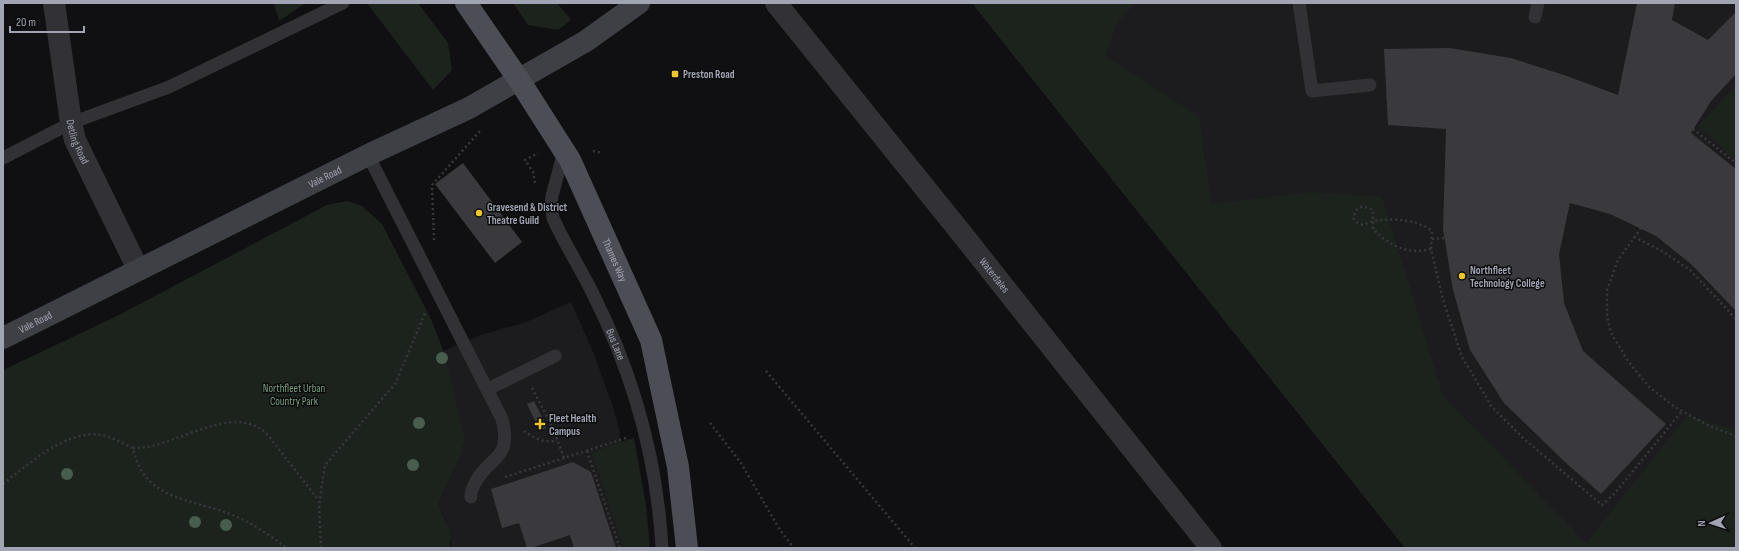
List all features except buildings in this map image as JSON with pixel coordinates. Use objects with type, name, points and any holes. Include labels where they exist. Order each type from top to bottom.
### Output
[{"type":"main road","name":"Thames Way","points":[[466,3],[519,80],[570,160],[652,340],[678,467],[687,548]]},
{"type":"street","name":"Detling Road","points":[[54,3],[71,123],[75,140],[138,270]]},
{"type":"street","name":"Vale Road","points":[[3,338],[368,155],[469,108],[586,41],[639,3]]},
{"type":"street","name":"Waterdales","points":[[776,3],[962,234],[1211,548]]},
{"type":"lane","points":[[3,158],[71,123],[170,87],[343,3]]},
{"type":"lane","points":[[1299,3],[1312,91],[1370,85]]},
{"type":"lane","points":[[1535,17],[1538,3]]},
{"type":"lane","name":"Bus Lane","points":[[564,151],[552,196],[551,204],[553,218],[614,336],[639,405],[655,484],[662,548]]},
{"type":"lane","points":[[368,155],[502,419],[505,441],[503,450],[498,458],[482,472],[477,479],[470,493],[470,497]]},
{"type":"lane","points":[[488,389],[555,356]]},
{"type":"path","points":[[1693,129],[1736,162]]},
{"type":"path","points":[[434,248],[432,185],[480,131]]},
{"type":"path","points":[[1431,249],[1419,252],[1403,249],[1383,240],[1373,229],[1373,221],[1373,210],[1367,207],[1357,209],[1354,213],[1354,220],[1359,224],[1365,225],[1373,221],[1412,221],[1424,225],[1432,232],[1431,249],[1443,300],[1462,357],[1492,407],[1523,438],[1602,505],[1615,493],[1682,411]]},
{"type":"path","points":[[1641,228],[1618,260],[1607,290],[1608,316],[1611,332],[1628,361],[1648,386],[1682,411],[1707,426],[1736,436]]},
{"type":"path","points":[[1634,237],[1662,250],[1690,270],[1736,319]]},
{"type":"path","points":[[1432,239],[1444,238]]},
{"type":"path","points":[[321,548],[320,500],[325,465],[394,384],[428,306],[431,313]]},
{"type":"path","points":[[766,371],[915,548]]},
{"type":"path","points":[[524,372],[553,428],[564,458]]},
{"type":"path","points":[[3,484],[48,450],[79,436],[102,435],[133,448],[152,447],[193,432],[230,422],[251,424],[261,429],[320,500]]},
{"type":"path","points":[[710,423],[741,463],[780,530],[794,548]]},
{"type":"path","points":[[477,479],[488,483],[629,437]]},
{"type":"path","points":[[133,448],[141,470],[156,488],[169,495],[208,506],[236,517],[260,529],[287,548]]},
{"type":"path","points":[[587,451],[620,548]]},
{"type":"shaded area","name":"Northfleet Technology College","points":[[972,3],[1736,3],[1736,548],[1405,548]]},
{"type":"shaded area","name":"Fleet Health Campus","points":[[571,302],[594,354],[613,407],[619,429],[636,548],[450,548],[451,544],[446,521],[439,505],[462,453],[465,439],[443,351],[481,335],[526,322]]},
{"type":"green space","points":[[274,3],[306,3],[279,21]]},
{"type":"green space","points":[[367,3],[418,3],[448,43],[452,70],[433,90]]},
{"type":"green space","points":[[513,3],[557,3],[571,20],[558,30],[528,25]]},
{"type":"green space","points":[[972,3],[1135,3],[1117,24],[1105,56],[1199,116],[1211,204],[1311,192],[1382,197],[1443,396],[1586,543],[1688,415],[1736,430],[1736,548],[1405,548]]},
{"type":"green space","points":[[1736,86],[1736,161],[1698,126]]},
{"type":"green space","name":"Northfleet Urban Country Park","points":[[347,201],[362,206],[382,224],[431,319],[445,355],[465,439],[462,453],[439,505],[450,532],[450,548],[3,548],[3,370],[117,316],[327,205]]},
{"type":"green space","points":[[634,438],[646,505],[650,548],[623,548],[592,453]]},
{"type":"place","name":"Preston Road","points":[[675,74]]},
{"type":"place","name":"Gravesend & District Theatre Guild","points":[[479,213]]},
{"type":"place","name":"Northfleet Technology College","points":[[1462,276]]},
{"type":"place","name":"Fleet Health Campus","points":[[540,424]]}]
